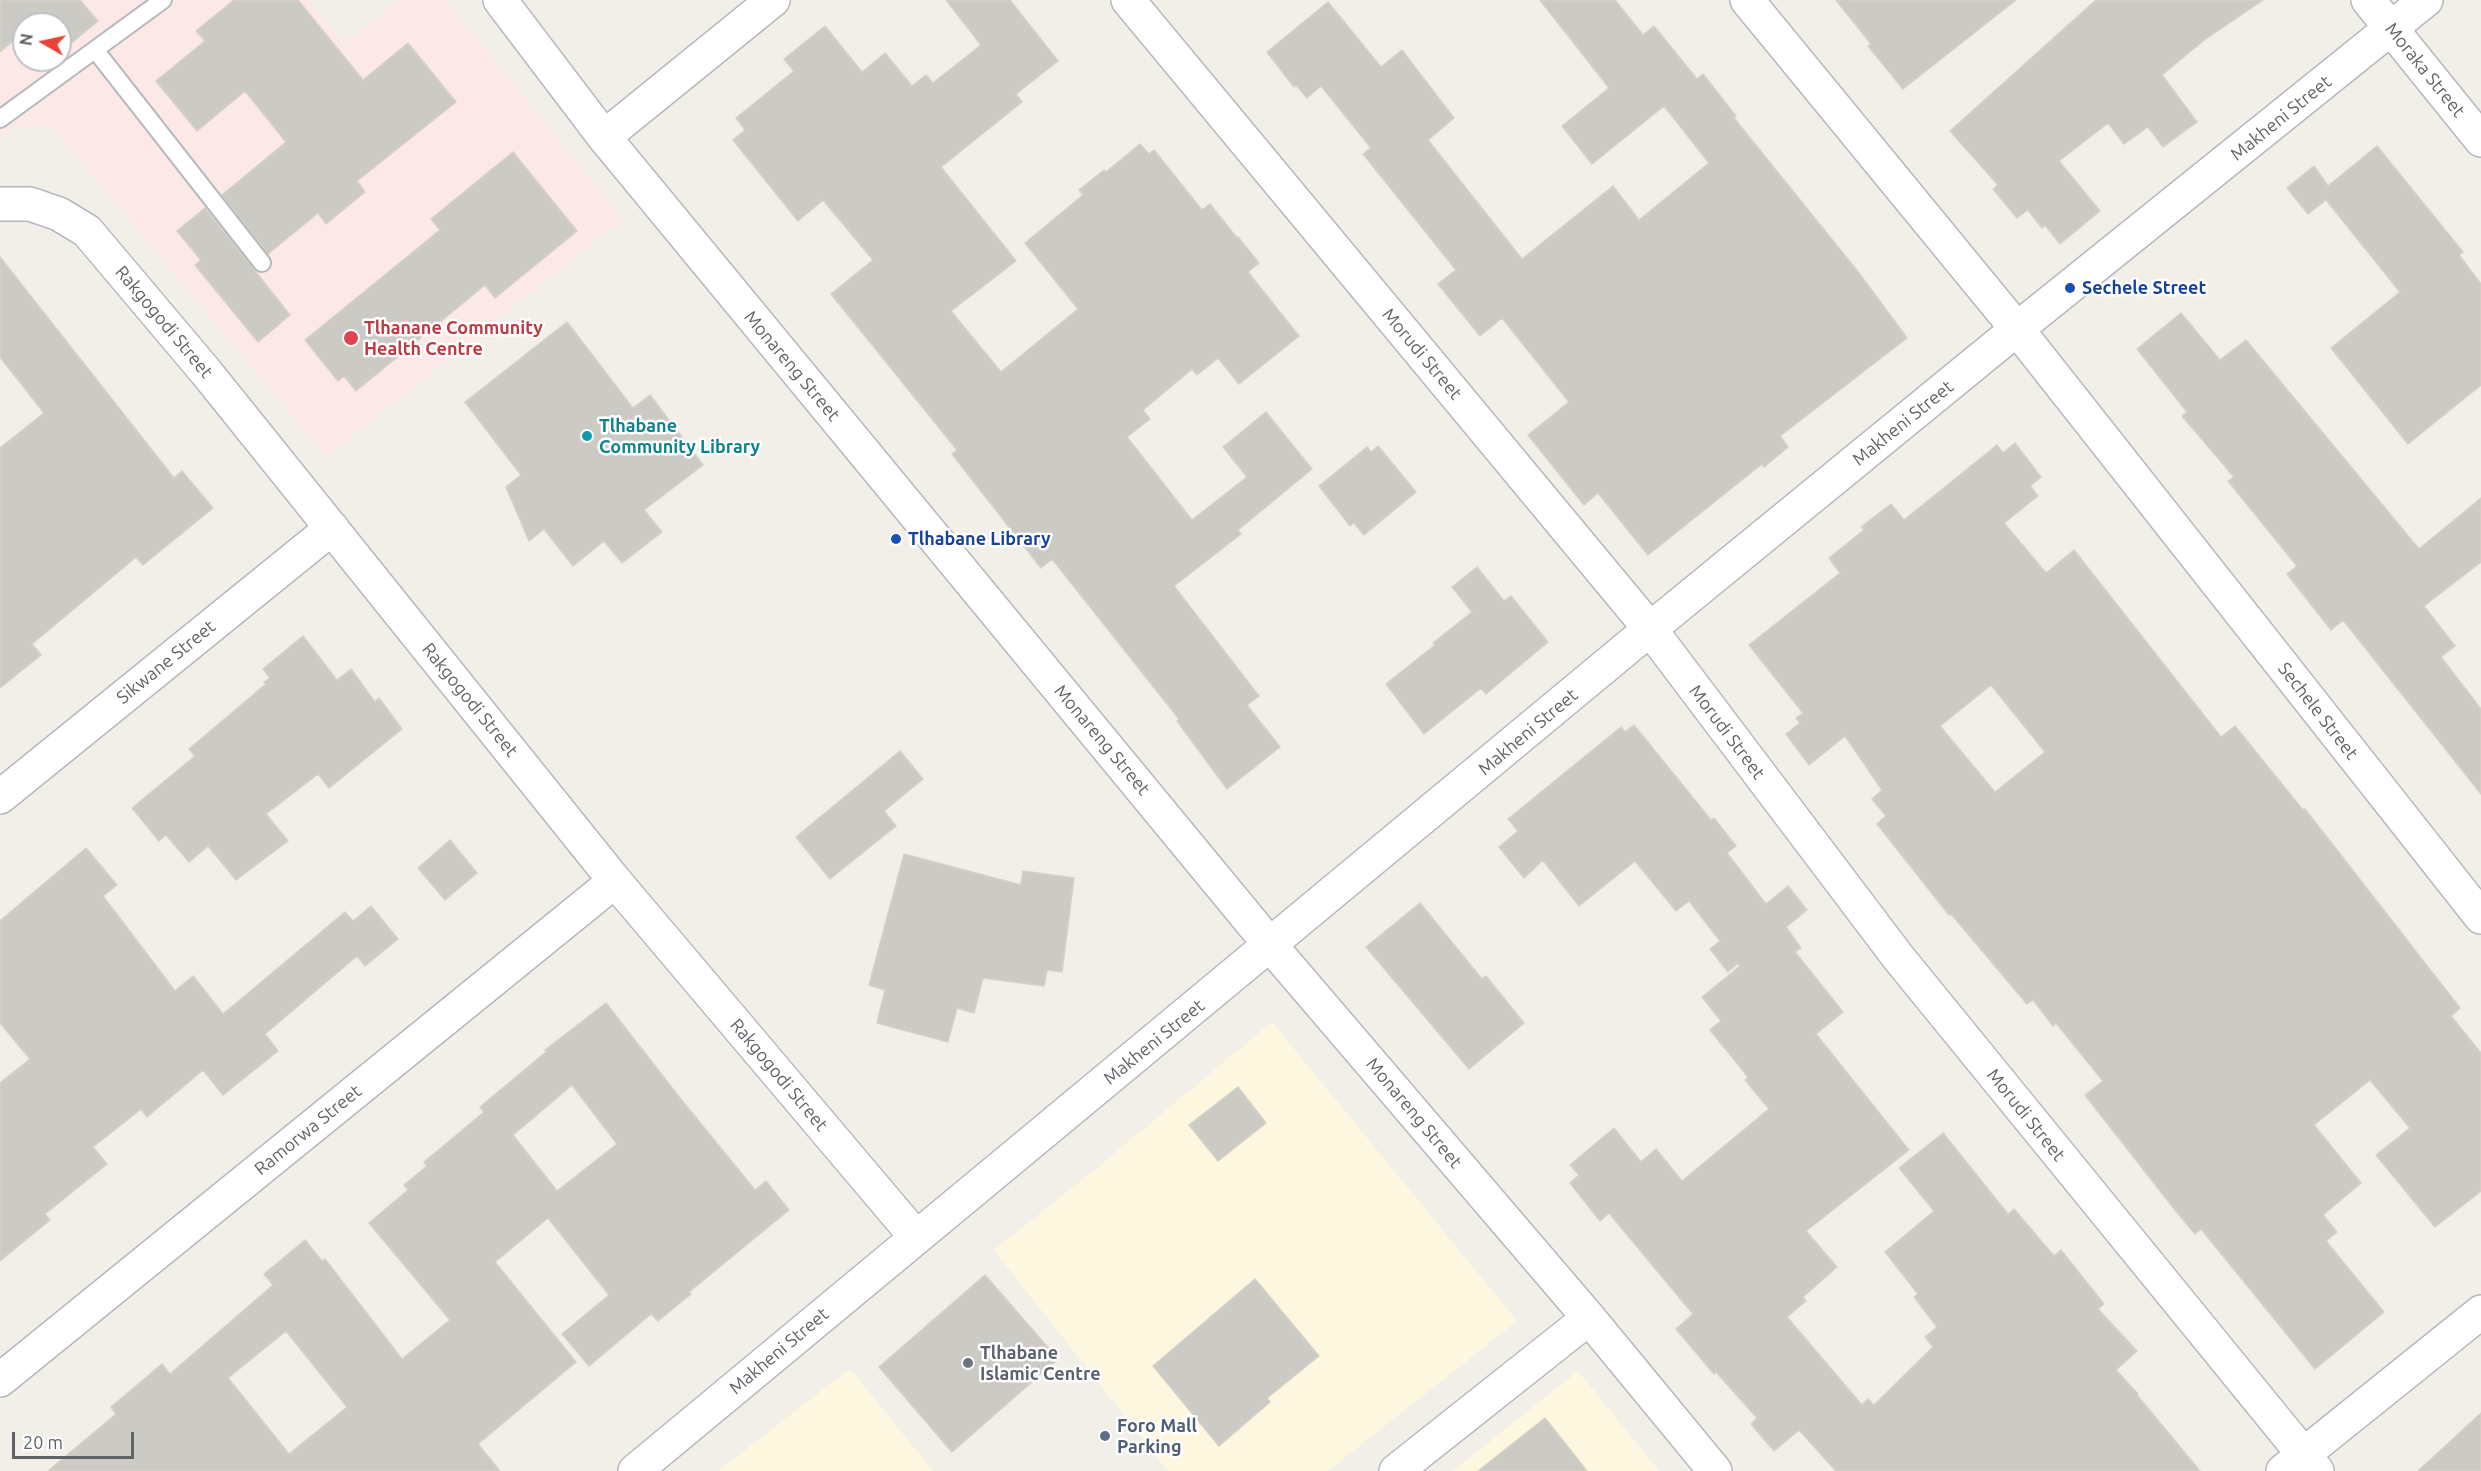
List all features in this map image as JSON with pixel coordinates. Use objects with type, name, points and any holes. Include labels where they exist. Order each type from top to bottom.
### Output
[{"type":"street","name":"Monareng Street","points":[[500,0],[604,137],[1271,945],[1589,1318],[1715,1471]]},
{"type":"street","points":[[604,137],[773,0]]},
{"type":"street","name":"Morudi Street","points":[[1128,0],[1650,629],[1898,957],[2301,1466]]},
{"type":"street","name":"Sechele Street","points":[[1747,0],[2017,329],[2481,917]]},
{"type":"street","name":"Moraka Street","points":[[2368,0],[2481,140]]},
{"type":"street","name":"Makheni Street","points":[[635,1471],[1650,629],[2017,329],[2426,0]]},
{"type":"street","name":"Rakgogodi Street","points":[[0,204],[30,204],[59,214],[87,231],[206,372],[615,880],[916,1237]]},
{"type":"street","name":"Sikwane Street","points":[[0,797],[332,528]]},
{"type":"street","name":"Ramorwa Street","points":[[0,1380],[615,880]]},
{"type":"street","points":[[2301,1466],[2481,1312]]},
{"type":"street","points":[[1396,1471],[1589,1318]]},
{"type":"lane","points":[[0,119],[163,0]]},
{"type":"lane","points":[[96,51],[262,263]]},
{"type":"shaded area","name":"Tlhanane Community Health Centre","points":[[0,0],[309,0],[344,44],[399,0],[446,0],[623,219],[326,457],[53,128],[15,125],[0,138]]},
{"type":"shaded area","points":[[1272,1022],[1517,1321],[1328,1471],[1168,1471],[994,1250],[1092,1172]]},
{"type":"shaded area","points":[[850,1369],[933,1471],[718,1471]]},
{"type":"shaded area","points":[[1578,1371],[1659,1471],[1453,1471]]},
{"type":"building","points":[[0,0],[80,0],[98,21],[72,43],[72,12],[12,12],[12,42],[0,52]]},
{"type":"building","points":[[234,0],[298,0],[363,80],[408,43],[456,102],[357,181],[365,192],[326,224],[318,213],[268,254],[222,195],[286,142],[245,91],[197,131],[156,81],[205,41],[196,31]]},
{"type":"building","points":[[946,0],[1010,0],[1058,61],[1016,94],[1022,102],[941,167],[1016,261],[951,311],[1001,372],[1078,309],[1025,243],[1083,195],[1079,190],[1104,170],[1106,172],[1140,144],[1149,154],[1154,150],[1202,210],[1210,204],[1238,237],[1259,263],[1248,272],[1299,336],[1239,384],[1218,358],[1197,375],[1192,369],[1143,410],[1150,419],[1127,437],[1192,520],[1247,477],[1223,447],[1266,412],[1312,469],[1238,530],[1241,534],[1174,586],[1259,696],[1247,705],[1280,747],[1227,789],[1177,721],[1179,719],[1052,559],[1041,568],[952,454],[957,450],[831,294],[873,260],[823,200],[798,221],[733,140],[745,130],[736,118],[794,71],[784,59],[825,26],[862,72],[885,53],[912,86],[926,75],[933,83],[981,45]]},
{"type":"building","points":[[1540,0],[1615,0],[1643,35],[1654,26],[1697,79],[1703,74],[1736,116],[1734,118],[1859,273],[1907,338],[1780,436],[1788,447],[1764,467],[1762,464],[1648,555],[1598,493],[1584,505],[1528,435],[1569,402],[1502,318],[1480,336],[1438,284],[1456,270],[1363,154],[1371,148],[1321,86],[1307,98],[1296,85],[1294,87],[1267,52],[1328,2],[1381,67],[1402,50],[1454,118],[1428,140],[1522,259],[1613,186],[1639,220],[1709,163],[1664,106],[1592,164],[1562,126],[1609,88]]},
{"type":"building","points":[[1836,0],[2016,0],[1903,89],[1868,46],[1871,44]]},
{"type":"building","points":[[2096,0],[2263,0],[2203,41],[2162,75],[2197,122],[2163,147],[2148,127],[2124,144],[2108,123],[2059,161],[2100,211],[2060,244],[2045,225],[2042,228],[2028,210],[2017,218],[1993,189],[1998,185],[1950,131]]},
{"type":"building","points":[[2377,146],[2463,252],[2459,255],[2481,284],[2481,385],[2408,444],[2331,348],[2400,292],[2326,200],[2308,214],[2287,188],[2314,166],[2328,186]]},
{"type":"building","points":[[513,152],[577,231],[495,298],[485,285],[356,391],[344,376],[338,381],[305,340],[440,230],[431,219]]},
{"type":"building","points":[[205,208],[290,315],[258,342],[195,265],[201,260],[177,231]]},
{"type":"building","points":[[0,257],[174,478],[182,471],[213,508],[143,565],[136,557],[32,644],[41,655],[0,688],[0,448],[44,413],[0,357]]},
{"type":"building","points":[[2181,313],[2220,360],[2246,340],[2419,549],[2481,498],[2481,562],[2424,606],[2455,646],[2441,657],[2481,709],[2481,794],[2343,620],[2331,630],[2287,574],[2297,566],[2228,481],[2234,477],[2182,416],[2187,412],[2137,349]]},
{"type":"building","name":"Tlhabane Community Library","points":[[567,322],[633,408],[650,395],[703,465],[644,510],[662,532],[622,563],[604,541],[573,566],[544,529],[529,541],[506,487],[521,475],[465,402]]},
{"type":"building","points":[[2015,443],[2041,477],[2030,486],[2038,496],[2004,523],[2046,573],[2074,550],[2221,737],[2235,726],[2303,810],[2305,809],[2460,1008],[2451,1016],[2481,1053],[2481,1191],[2435,1227],[2376,1155],[2410,1128],[2370,1080],[2314,1125],[2361,1183],[2323,1215],[2337,1232],[2326,1241],[2384,1312],[2315,1369],[2201,1229],[2195,1234],[2085,1095],[2103,1081],[2056,1023],[2053,1026],[2033,1000],[2027,1004],[1951,914],[1949,915],[1877,824],[1886,816],[1872,799],[1882,790],[1845,736],[1809,765],[1786,734],[1800,723],[1796,718],[1803,713],[1749,645],[1840,573],[1829,558],[1864,530],[1861,527],[1891,504],[1904,520],[1997,445],[2003,453]],"holes":[[[1991,685],[2045,752],[1995,792],[1940,726]]]},
{"type":"building","points":[[1378,446],[1416,492],[1364,535],[1354,523],[1350,526],[1319,486],[1367,447],[1371,452]]},
{"type":"building","points":[[1477,567],[1504,601],[1511,596],[1548,642],[1486,694],[1481,688],[1424,734],[1386,684],[1472,612],[1452,587]]},
{"type":"building","points":[[303,636],[337,680],[351,669],[375,702],[379,698],[402,729],[329,788],[318,774],[266,814],[288,841],[236,880],[208,846],[189,862],[166,835],[159,841],[132,808],[195,756],[189,749],[266,684],[264,682],[270,678],[263,669]]},
{"type":"building","points":[[1634,725],[1711,820],[1714,818],[1736,846],[1727,853],[1766,904],[1788,886],[1807,910],[1786,927],[1801,948],[1795,952],[1843,1012],[1816,1034],[1909,1150],[1806,1231],[1837,1267],[1803,1297],[1806,1301],[1787,1317],[1862,1405],[1868,1399],[1874,1405],[1933,1347],[1925,1337],[1937,1327],[1914,1297],[1918,1294],[1885,1252],[1934,1211],[1899,1168],[1943,1133],[2008,1214],[2014,1209],[2054,1256],[2061,1250],[2104,1304],[2098,1309],[2137,1351],[2116,1370],[2200,1471],[1836,1471],[1799,1430],[1774,1451],[1751,1424],[1757,1418],[1716,1372],[1714,1374],[1676,1329],[1693,1314],[1609,1213],[1600,1221],[1570,1183],[1579,1175],[1570,1165],[1614,1128],[1641,1162],[1656,1149],[1682,1181],[1769,1109],[1745,1080],[1748,1077],[1710,1030],[1721,1021],[1702,997],[1740,966],[1738,963],[1728,972],[1710,949],[1720,941],[1689,901],[1676,911],[1635,861],[1579,906],[1545,863],[1542,861],[1524,878],[1499,847],[1518,831],[1508,819],[1621,727],[1625,732]]},
{"type":"building","points":[[900,751],[923,779],[884,811],[896,826],[830,879],[796,837]]},
{"type":"building","points":[[450,840],[477,873],[445,900],[418,868]]},
{"type":"building","points":[[86,848],[117,885],[103,896],[175,991],[193,976],[223,1014],[345,912],[353,921],[371,906],[398,939],[365,966],[357,956],[265,1034],[278,1051],[223,1095],[203,1070],[147,1117],[141,1109],[93,1147],[107,1164],[45,1214],[50,1220],[0,1261],[0,1083],[30,1059],[0,1023],[0,921]]},
{"type":"building","points":[[904,854],[1021,885],[1023,871],[1074,878],[1062,972],[1047,970],[1044,986],[983,978],[974,1013],[957,1008],[948,1042],[877,1023],[885,990],[869,985]]},
{"type":"building","points":[[1420,903],[1482,979],[1486,976],[1524,1023],[1469,1069],[1366,947]]},
{"type":"building","points":[[606,1003],[755,1190],[766,1181],[789,1210],[689,1292],[691,1294],[658,1321],[651,1314],[589,1366],[562,1334],[609,1295],[548,1218],[495,1262],[576,1362],[478,1444],[500,1471],[48,1471],[116,1414],[111,1407],[162,1364],[170,1374],[273,1285],[264,1274],[305,1240],[322,1261],[325,1259],[402,1359],[450,1320],[369,1223],[408,1190],[404,1185],[427,1166],[424,1162],[484,1112],[480,1107],[546,1052],[545,1050]],"holes":[[[572,1085],[617,1144],[557,1191],[513,1135]],[[286,1331],[347,1407],[289,1454],[228,1378]]]},
{"type":"building","points":[[1238,1087],[1266,1123],[1218,1161],[1189,1125]]},
{"type":"building","name":"Tlhabane Islamic Centre","points":[[985,1275],[1058,1359],[952,1452],[879,1367]]},
{"type":"building","points":[[1255,1279],[1319,1356],[1267,1398],[1270,1402],[1219,1446],[1153,1366]]},
{"type":"building","points":[[2481,1413],[2481,1471],[2418,1471]]},
{"type":"building","points":[[1545,1418],[1587,1471],[1478,1471]]},
{"type":"place","name":"Sechele Street","points":[[2070,288]]},
{"type":"place","name":"Tlhanane Community Health Centre","points":[[351,338]]},
{"type":"place","name":"Tlhabane Community Library","points":[[587,436]]},
{"type":"place","name":"Tlhabane Library","points":[[896,539]]},
{"type":"place","name":"Tlhabane Islamic Centre","points":[[968,1363]]},
{"type":"place","name":"Foro Mall Parking","points":[[1105,1436]]}]
